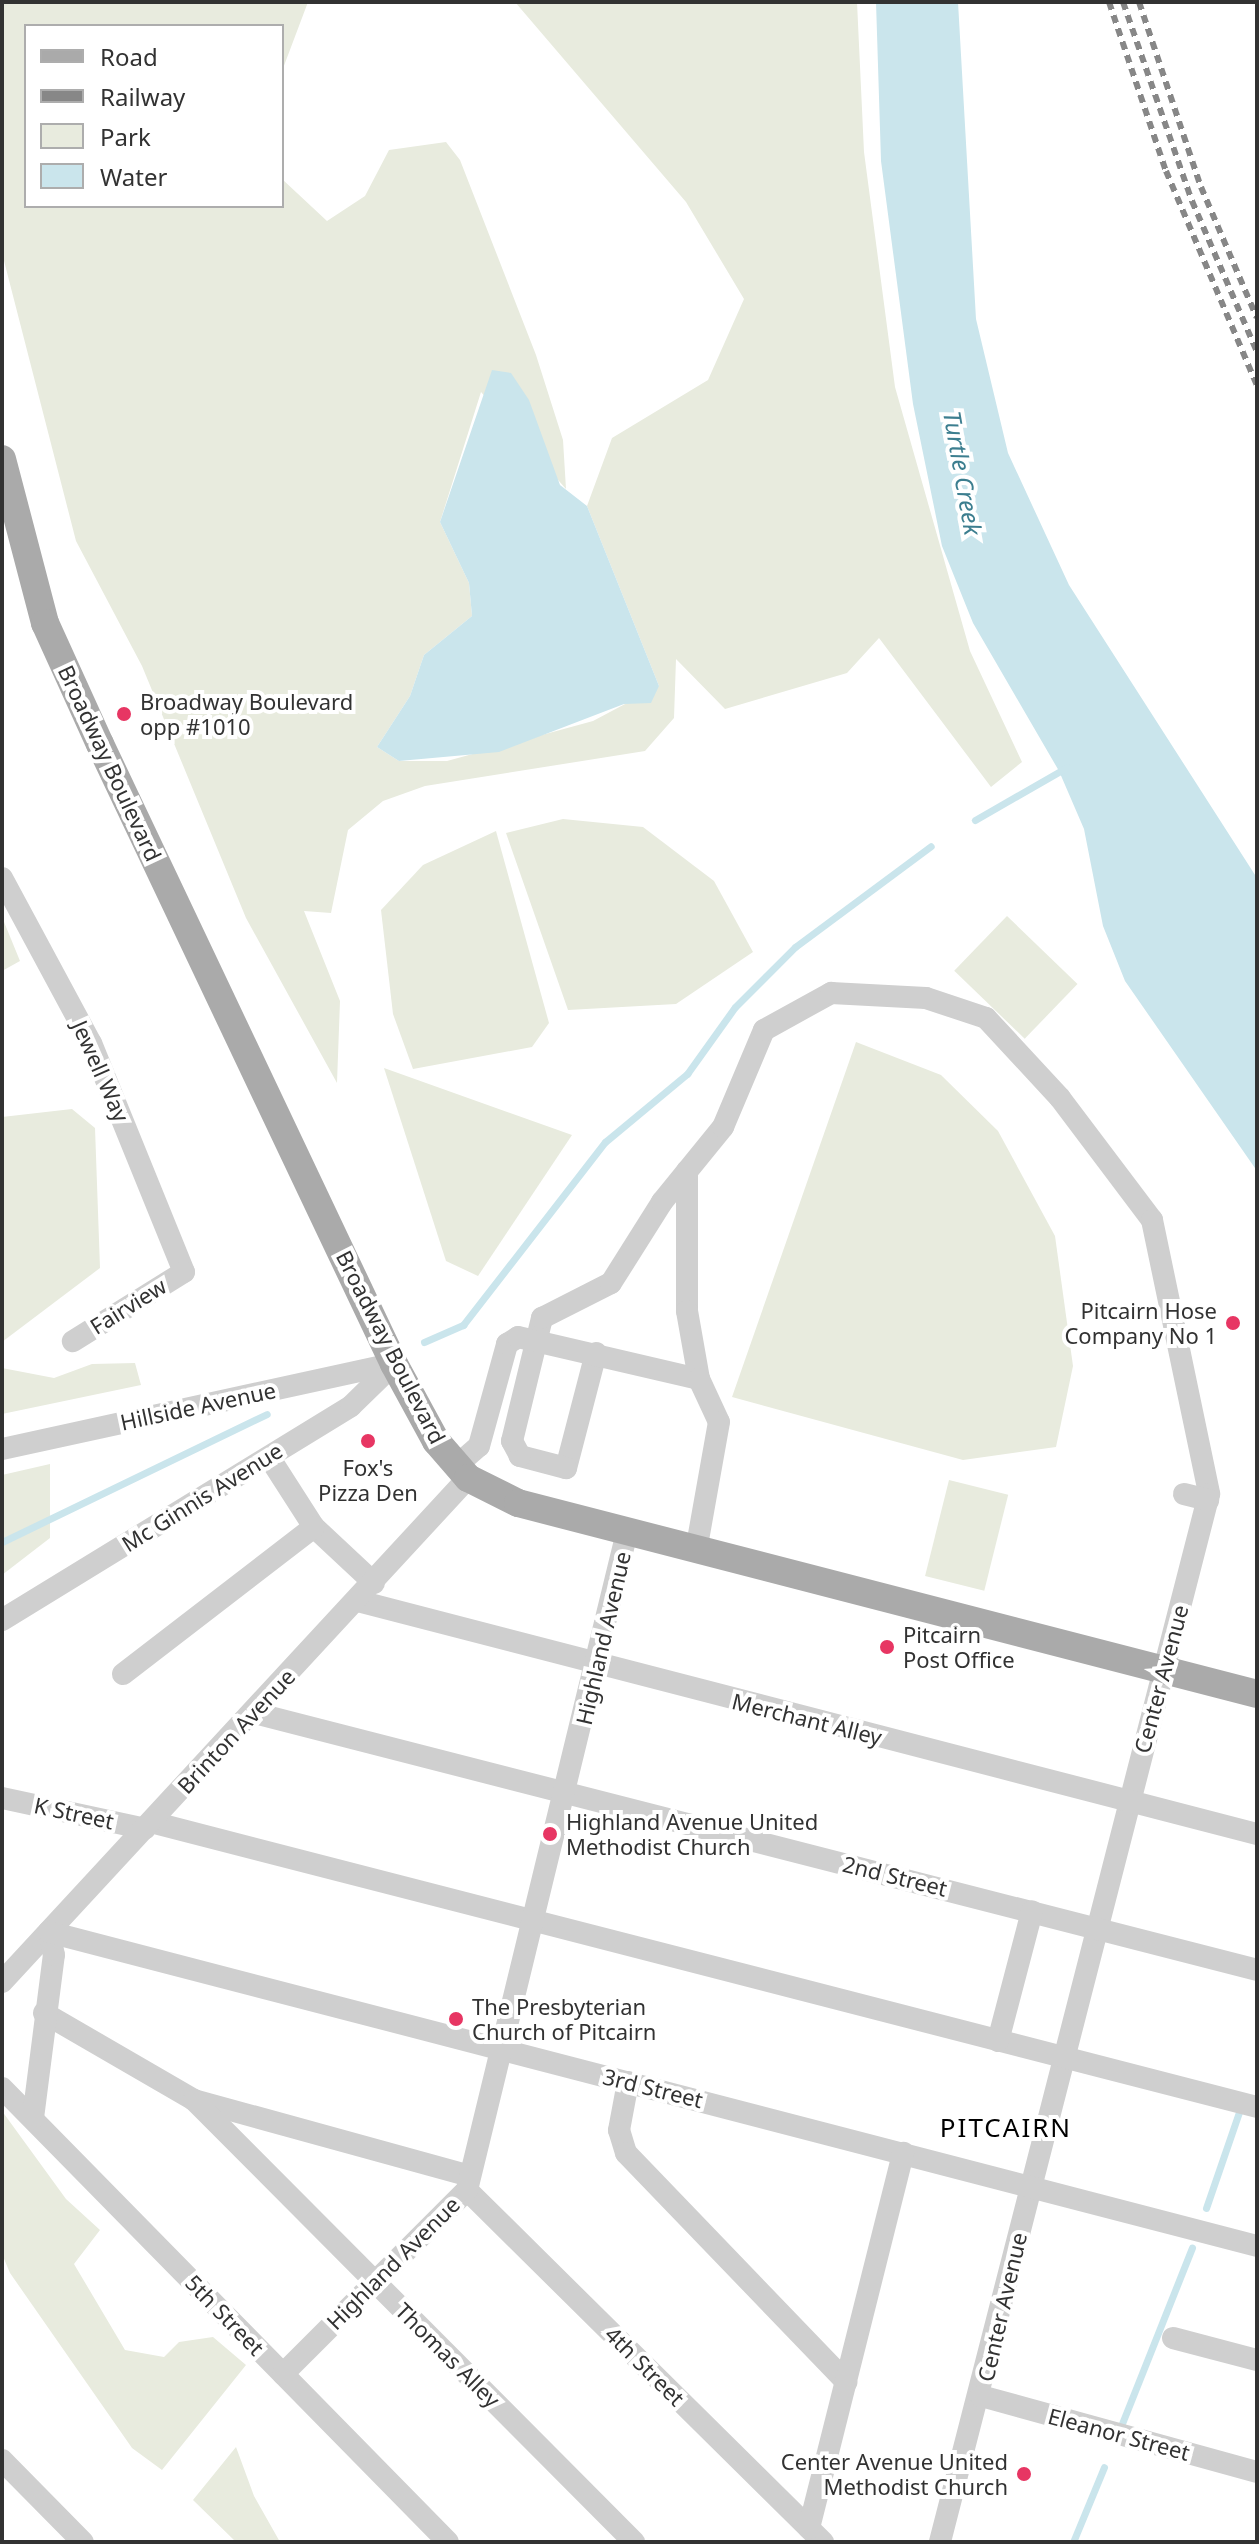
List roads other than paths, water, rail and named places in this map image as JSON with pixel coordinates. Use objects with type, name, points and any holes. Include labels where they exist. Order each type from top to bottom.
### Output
[{"type":"main road","name":"Broadway Boulevard","points":[[2,459],[45,623],[394,1364],[462,1472]]},
{"type":"main road","points":[[462,1472],[518,1503],[1257,1694]]},
{"type":"street","name":"Jewell Way","points":[[2,878],[91,1043],[184,1272]]},
{"type":"street","name":"Center Avenue","points":[[687,1171],[723,1127],[764,1030],[831,993],[926,998],[986,1018],[1060,1098],[1152,1220],[1208,1500],[1030,2189],[981,2396],[940,2542]]},
{"type":"street","points":[[596,1353],[566,1468],[514,1450],[542,1318],[611,1283],[687,1171]]},
{"type":"street","points":[[687,1171],[687,1311],[699,1379],[719,1422],[696,1551]]},
{"type":"street","name":"Fairview","points":[[73,1341],[184,1272]]},
{"type":"street","points":[[538,1339],[699,1379]]},
{"type":"street","name":"Brinton Avenue","points":[[2,1982],[374,1583],[479,1446],[507,1344],[538,1339]]},
{"type":"street","name":"Hillside Avenue","points":[[2,1449],[394,1364]]},
{"type":"street","name":"Mc Ginnis Avenue","points":[[2,1620],[351,1406],[394,1364]]},
{"type":"street","points":[[269,1457],[314,1527],[374,1583]]},
{"type":"street","points":[[1184,1494],[1208,1500]]},
{"type":"street","points":[[123,1674],[314,1527]]},
{"type":"street","name":"Highland Avenue","points":[[283,2374],[468,2183],[564,1792],[600,1666],[627,1532]]},
{"type":"street","name":"Merchant Alley","points":[[358,1601],[1257,1834]]},
{"type":"street","name":"2nd Street","points":[[254,1713],[1257,1970]]},
{"type":"street","name":"K Street","points":[[2,1798],[148,1826],[1257,2107]]},
{"type":"street","points":[[998,2041],[1032,1911]]},
{"type":"street","points":[[33,2118],[44,2013],[54,1955],[49,1932]]},
{"type":"street","name":"3rd Street","points":[[49,1932],[1257,2246]]},
{"type":"street","points":[[44,2013],[194,2100],[468,2183]]},
{"type":"street","points":[[628,2082],[619,2130],[626,2153],[846,2382]]},
{"type":"street","name":"5th Street","points":[[2,2088],[448,2542]]},
{"type":"street","name":"Thomas Alley","points":[[194,2100],[634,2542]]},
{"type":"street","points":[[816,2535],[846,2382],[903,2153]]},
{"type":"street","name":"4th Street","points":[[468,2183],[816,2535]]},
{"type":"street","points":[[1173,2338],[1257,2360]]},
{"type":"street","name":"Eleanor Street","points":[[981,2396],[1257,2472]]},
{"type":"street","points":[[2,2460],[83,2542]]},
{"type":"water","name":"Turtle Creek","points":[[876,2],[958,2],[976,319],[1008,453],[1069,585],[1257,878],[1257,1171],[1125,981],[1103,926],[1084,829],[1059,771],[973,623],[942,546],[913,404],[881,161]]},
{"type":"water","points":[[492,370],[511,373],[529,400],[560,485],[587,506],[659,686],[651,703],[624,704],[499,752],[399,761],[377,747],[410,696],[424,655],[472,616],[469,583],[440,522]]},
{"type":"waterway","points":[[975,820],[1067,767]]},
{"type":"waterway","points":[[424,1342],[463,1325],[605,1142],[687,1074],[735,1007],[795,947],[931,846]]},
{"type":"waterway","points":[[2,1542],[267,1414]]},
{"type":"waterway","points":[[1206,2208],[1240,2109]]},
{"type":"waterway","points":[[1121,2426],[1192,2248]]},
{"type":"waterway","points":[[1073,2542],[1104,2467]]},
{"type":"railway","points":[[1109,2],[1166,171],[1257,385]]},
{"type":"railway","points":[[1123,2],[1192,201],[1257,352]]},
{"type":"railway","points":[[1139,2],[1201,187],[1257,318]]},
{"type":"place","name":"Broadway Boulevard opp #1010","points":[[124,714]]},
{"type":"place","name":"Pitcairn Hose Company No 1","points":[[1233,1323]]},
{"type":"place","name":"Fox's Pizza Den","points":[[368,1441]]},
{"type":"place","name":"Pitcairn Post Office","points":[[887,1647]]},
{"type":"place","name":"Highland Avenue United Methodist Church","points":[[550,1834]]},
{"type":"place","name":"The Presbyterian Church of Pitcairn","points":[[456,2019]]},
{"type":"place","name":"Center Avenue United Methodist Church","points":[[1024,2474]]},
{"type":"district","name":"PITCAIRN","points":[[1006,2128]]}]
